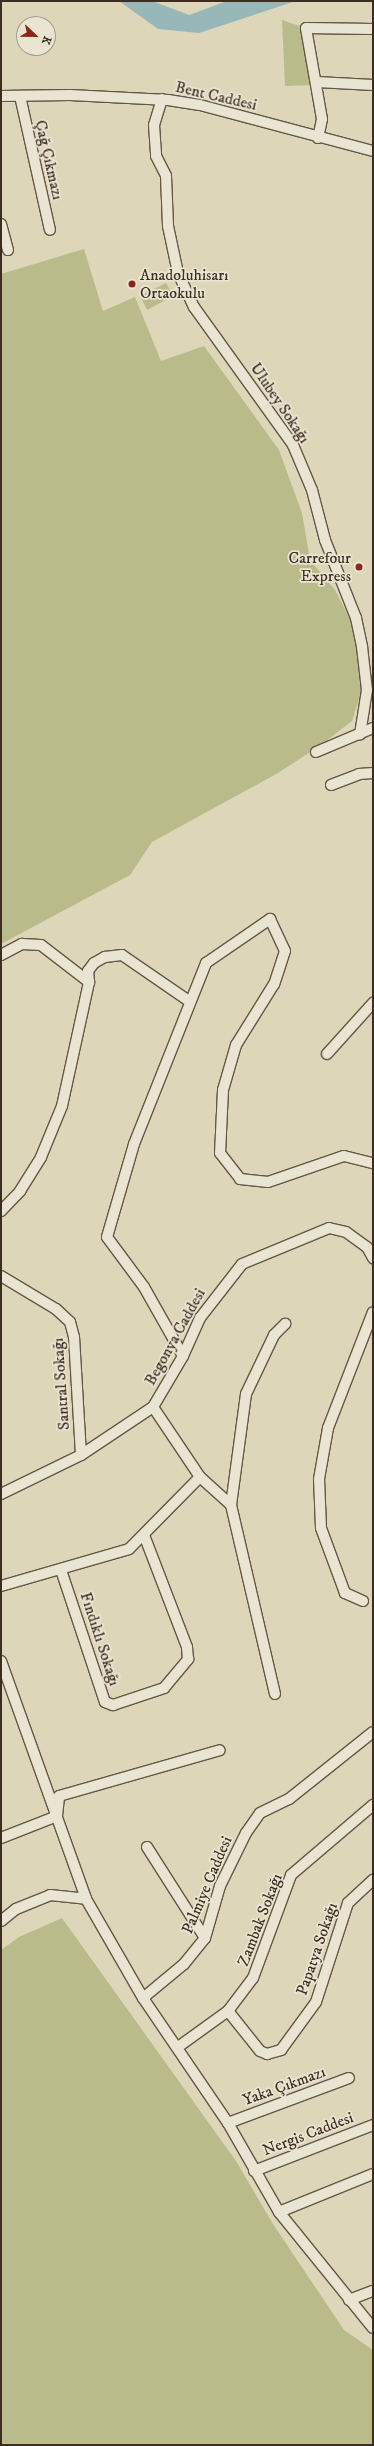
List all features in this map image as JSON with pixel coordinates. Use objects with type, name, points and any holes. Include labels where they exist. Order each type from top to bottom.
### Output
[{"type":"street","points":[[318,138],[322,119],[317,82],[310,62],[306,28],[373,29]]},
{"type":"street","points":[[317,82],[373,85]]},
{"type":"street","name":"Bent Caddesi","points":[[1,96],[162,99],[200,105],[318,138],[373,151]]},
{"type":"street","name":"Çağ Çıkmazı","points":[[20,96],[50,230]]},
{"type":"street","name":"Ulubey Sokağı","points":[[162,99],[154,125],[156,156],[166,176],[168,226],[178,273],[194,308],[293,445],[312,490],[325,540],[356,618],[362,647],[367,690],[360,734]]},
{"type":"street","points":[[1,224],[8,250]]},
{"type":"street","points":[[316,752],[373,728]]},
{"type":"street","points":[[331,785],[359,774],[373,773]]},
{"type":"street","points":[[183,1356],[144,1287],[108,1237],[134,1144],[189,1001],[206,963],[270,919],[285,951],[274,984],[236,1045],[223,1090],[220,1153],[240,1179],[268,1182],[344,1156],[373,1163]]},
{"type":"street","points":[[1,955],[22,944],[41,945],[89,982]]},
{"type":"street","points":[[1,1211],[20,1190],[40,1157],[62,1106],[89,982],[88,971],[105,957],[122,955],[189,1001]]},
{"type":"street","points":[[327,1054],[373,1003]]},
{"type":"street","name":"Begonya Caddesi","points":[[1,1494],[81,1455],[153,1407],[183,1356],[200,1318],[242,1264],[329,1228],[346,1232],[367,1247],[373,1258]]},
{"type":"street","name":"Santral Sokağı","points":[[1,1276],[56,1309],[70,1322],[74,1337],[81,1455]]},
{"type":"street","points":[[363,1601],[345,1593],[321,1528],[319,1479],[328,1428],[373,1312]]},
{"type":"street","points":[[275,1694],[231,1505],[246,1394],[274,1335],[285,1324]]},
{"type":"street","points":[[153,1407],[200,1477],[231,1505]]},
{"type":"street","points":[[1,1586],[61,1570],[129,1549],[200,1477]]},
{"type":"street","name":"Fındıklı Sokağı","points":[[61,1570],[105,1702],[113,1705],[164,1688],[188,1659],[188,1647],[144,1535]]},
{"type":"street","points":[[1,1663],[58,1816],[78,1881],[86,1900],[143,1998],[178,2047],[228,2123],[254,2171],[279,2212],[373,2328]]},
{"type":"street","name":"Palmiye Caddesi","points":[[143,1998],[184,1964],[205,1938],[220,1886],[246,1833],[260,1812],[289,1798],[373,1732]]},
{"type":"street","points":[[58,1816],[60,1796],[220,1750]]},
{"type":"street","name":"Zambak Sokağı","points":[[178,2047],[228,2011],[253,1978],[292,1876],[373,1805]]},
{"type":"street","points":[[1,1838],[58,1816]]},
{"type":"street","points":[[147,1847],[205,1938]]},
{"type":"street","name":"Papatya Sokağı","points":[[228,2011],[260,2051],[267,2054],[281,2050],[316,2002],[348,1904],[373,1880]]},
{"type":"street","points":[[73,1898],[78,1881]]},
{"type":"street","points":[[1,1922],[16,1908],[50,1895],[86,1900]]},
{"type":"street","name":"Yaka Çıkmazı","points":[[228,2123],[350,2078]]},
{"type":"street","name":"Nergis Caddesi","points":[[254,2171],[373,2124]]},
{"type":"street","points":[[279,2212],[373,2174]]},
{"type":"street","points":[[349,2300],[373,2291]]},
{"type":"green space","points":[[282,20],[303,27],[314,85],[285,86]]},
{"type":"green space","points":[[84,249],[103,311],[135,297],[161,361],[204,346],[279,450],[302,513],[310,560],[335,590],[354,627],[361,693],[352,721],[321,745],[278,773],[152,842],[130,875],[1,944],[1,274]]},
{"type":"green space","points":[[166,283],[173,296],[147,310],[140,296]]},
{"type":"green space","points":[[62,1918],[236,2161],[273,2224],[344,2330],[373,2350],[373,2445],[1,2445],[1,1950],[19,1937]]},
{"type":"water","points":[[119,1],[152,1],[189,15],[227,1],[296,1],[199,33],[158,29]]},
{"type":"place","name":"Anadoluhisarı Ortaokulu","points":[[132,284]]},
{"type":"place","name":"Carrefour Express","points":[[359,567]]}]
